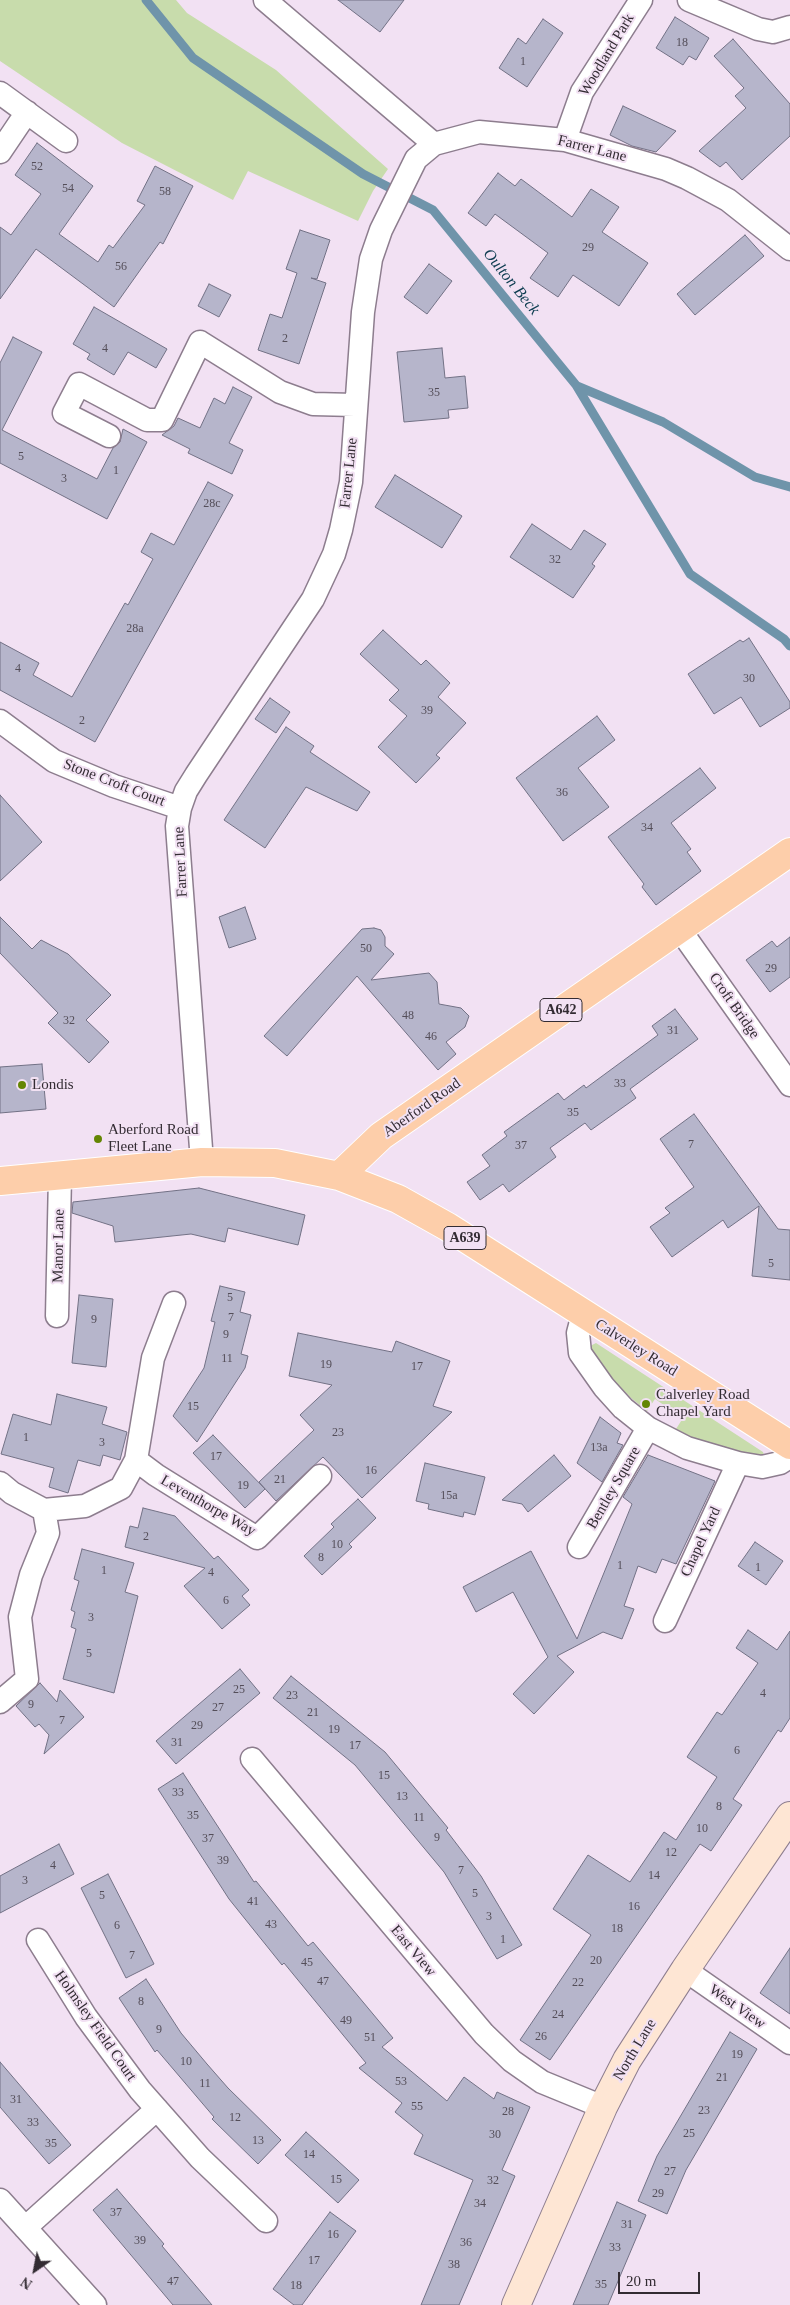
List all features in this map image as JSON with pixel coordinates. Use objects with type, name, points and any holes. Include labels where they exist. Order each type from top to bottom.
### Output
[{"type":"main road","name":"Aberford Road","points":[[339,1176],[380,1136],[678,927],[790,852]]},
{"type":"main road","points":[[0,1181],[202,1162],[275,1163],[339,1176]]},
{"type":"main road","name":"Calverley Road","points":[[339,1176],[398,1199],[448,1227],[790,1445]]},
{"type":"street","points":[[265,0],[434,144]]},
{"type":"street","name":"Woodland Park","points":[[565,140],[582,92],[641,0]]},
{"type":"street","points":[[689,0],[758,29],[773,32],[790,27]]},
{"type":"street","points":[[0,92],[66,141]]},
{"type":"street","points":[[0,152],[27,112]]},
{"type":"street","name":"Farrer Lane","points":[[202,1162],[178,826],[180,808],[186,790],[300,620],[334,554],[347,507],[351,482],[362,312],[372,259],[388,215],[416,159],[434,144],[479,132],[565,140],[666,169],[688,178],[728,200],[790,249]]},
{"type":"street","points":[[109,436],[64,413],[79,384],[147,420],[162,420],[200,342],[280,392],[313,404],[355,405]]},
{"type":"street","name":"Stone Croft Court","points":[[0,722],[54,761],[114,786],[180,808]]},
{"type":"street","name":"Croft Bridge","points":[[678,927],[790,1085]]},
{"type":"street","name":"Manor Lane","points":[[57,1316],[60,1176]]},
{"type":"street","points":[[0,1483],[12,1493],[44,1510],[85,1506],[121,1488],[136,1460],[153,1358],[174,1303]]},
{"type":"street","name":"Calverley Road","points":[[583,1314],[578,1333],[580,1353],[604,1387],[623,1408],[648,1428],[687,1448],[738,1463],[762,1467],[780,1464],[790,1456]]},
{"type":"street","name":"Bentley Square","points":[[579,1547],[648,1428]]},
{"type":"street","name":"Leventhorpe Way","points":[[136,1460],[156,1476],[257,1538],[320,1476]]},
{"type":"street","name":"Chapel Yard","points":[[665,1621],[738,1463]]},
{"type":"street","points":[[0,1702],[27,1679],[20,1617],[31,1575],[48,1533],[44,1510]]},
{"type":"street","name":"East View","points":[[252,1759],[465,2012],[505,2055],[542,2082],[603,2107]]},
{"type":"street","name":"North Lane","points":[[516,2305],[603,2107],[627,2060],[684,1970],[790,1816]]},
{"type":"street","name":"Holmsley Field Court","points":[[38,1940],[86,2017],[156,2109],[200,2158],[266,2220]]},
{"type":"street","name":"West View","points":[[684,1970],[790,2043]]},
{"type":"street","points":[[25,2228],[156,2109]]},
{"type":"street","points":[[0,2200],[95,2305]]},
{"type":"green space","points":[[0,0],[176,0],[187,13],[276,70],[388,169],[373,191],[358,221],[248,171],[233,200],[122,143],[0,61]]},
{"type":"green space","points":[[596,1343],[763,1452],[762,1458],[695,1439],[676,1429],[683,1418],[655,1399],[647,1411],[631,1398],[602,1368],[591,1351],[590,1346]]},
{"type":"building","points":[[338,0],[404,0],[380,32]]},
{"type":"building","points":[[675,17],[709,38],[696,60],[689,56],[683,65],[656,48]]},
{"type":"building","points":[[543,19],[563,33],[527,87],[499,68],[518,38],[526,44]]},
{"type":"building","points":[[733,39],[790,104],[790,136],[742,180],[726,162],[720,167],[699,151],[746,108],[735,96],[744,88],[714,56]]},
{"type":"building","points":[[623,106],[676,131],[656,152],[632,146],[610,135]]},
{"type":"building","points":[[37,143],[93,186],[59,234],[98,262],[109,245],[113,248],[145,205],[137,201],[155,166],[193,186],[163,244],[160,242],[114,307],[36,249],[0,299],[0,227],[11,235],[41,194],[15,175]]},
{"type":"building","points":[[498,173],[515,186],[521,179],[572,217],[591,189],[619,207],[602,232],[648,263],[619,306],[573,275],[558,297],[530,278],[548,253],[495,214],[486,226],[468,213]]},
{"type":"building","points":[[300,230],[330,240],[317,279],[311,278],[326,283],[299,364],[258,350],[270,314],[282,318],[297,273],[286,269]]},
{"type":"building","points":[[745,235],[764,256],[695,315],[677,294]]},
{"type":"building","points":[[429,264],[452,281],[427,314],[404,297]]},
{"type":"building","points":[[209,284],[231,295],[219,317],[198,306]]},
{"type":"building","points":[[94,307],[167,349],[156,368],[128,352],[114,375],[87,359],[90,354],[73,344]]},
{"type":"building","points":[[13,337],[42,352],[2,430],[97,479],[113,448],[120,442],[123,429],[147,442],[107,519],[0,463],[0,363]]},
{"type":"building","points":[[442,348],[445,378],[465,376],[468,408],[448,410],[449,418],[404,422],[397,352]]},
{"type":"building","points":[[233,387],[252,397],[229,443],[243,450],[232,474],[188,453],[190,449],[162,435],[174,426],[178,418],[200,428],[214,398],[225,404]]},
{"type":"building","points":[[395,475],[462,516],[442,548],[375,507]]},
{"type":"building","points":[[208,482],[233,495],[95,742],[0,690],[0,642],[39,663],[33,675],[72,697],[125,603],[128,605],[153,559],[141,552],[151,533],[174,545]]},
{"type":"building","points":[[532,524],[571,550],[584,530],[606,544],[592,564],[595,566],[573,598],[510,557]]},
{"type":"building","points":[[383,630],[421,665],[426,660],[450,683],[438,697],[466,723],[436,755],[440,758],[416,783],[378,747],[407,716],[389,700],[399,690],[360,654]]},
{"type":"building","points":[[749,638],[790,702],[790,708],[760,727],[741,697],[714,714],[688,674],[740,640],[743,642]]},
{"type":"building","points":[[270,698],[290,712],[276,733],[255,719]]},
{"type":"building","points":[[597,716],[615,740],[578,768],[609,807],[563,841],[516,778]]},
{"type":"building","points":[[286,727],[314,746],[310,752],[370,792],[357,811],[306,787],[265,848],[224,820]]},
{"type":"building","points":[[700,768],[716,788],[671,823],[691,849],[687,852],[701,871],[656,905],[642,887],[644,884],[608,837]]},
{"type":"building","points":[[0,795],[42,842],[0,881]]},
{"type":"building","points":[[245,907],[256,939],[229,948],[219,917]]},
{"type":"building","points":[[0,917],[32,949],[41,940],[68,954],[111,995],[86,1020],[109,1042],[89,1063],[48,1023],[58,1013],[0,953]]},
{"type":"building","points":[[374,928],[381,930],[385,937],[385,946],[394,954],[371,980],[429,973],[437,982],[439,1004],[461,1008],[469,1016],[465,1027],[446,1042],[456,1054],[438,1070],[357,976],[287,1056],[264,1036],[362,929]]},
{"type":"building","points":[[790,937],[790,977],[770,992],[746,960],[772,941],[777,947]]},
{"type":"building","points":[[675,1009],[698,1039],[630,1089],[636,1098],[591,1130],[585,1123],[550,1148],[556,1157],[509,1192],[503,1184],[480,1200],[467,1182],[490,1166],[482,1155],[507,1136],[504,1132],[558,1093],[564,1100],[584,1085],[586,1088],[658,1035],[652,1026]]},
{"type":"building","name":"Londis","points":[[42,1064],[46,1109],[0,1113],[0,1067]]},
{"type":"building","points":[[694,1114],[778,1229],[790,1230],[790,1280],[752,1276],[759,1206],[728,1228],[723,1220],[672,1257],[650,1227],[670,1213],[665,1208],[694,1187],[660,1139]]},
{"type":"building","points":[[199,1188],[305,1215],[298,1245],[228,1228],[225,1242],[191,1234],[115,1242],[113,1226],[72,1213],[73,1202]]},
{"type":"building","points":[[220,1286],[245,1292],[240,1312],[251,1315],[241,1354],[248,1356],[245,1368],[197,1442],[173,1416],[204,1368],[215,1322],[211,1321]]},
{"type":"building","points":[[79,1295],[113,1299],[106,1367],[72,1363]]},
{"type":"building","points":[[298,1333],[392,1352],[396,1341],[450,1361],[433,1406],[452,1412],[362,1498],[323,1457],[276,1501],[259,1482],[314,1430],[300,1415],[332,1385],[289,1376]]},
{"type":"building","points":[[57,1394],[107,1407],[102,1424],[127,1432],[120,1460],[103,1455],[100,1466],[78,1460],[68,1493],[49,1487],[54,1468],[1,1454],[13,1414],[51,1425]]},
{"type":"building","points":[[600,1417],[621,1433],[617,1443],[623,1445],[602,1482],[577,1463]]},
{"type":"building","points":[[213,1435],[265,1489],[245,1508],[193,1453]]},
{"type":"building","points":[[554,1455],[571,1476],[528,1512],[522,1504],[502,1500]]},
{"type":"building","points":[[648,1455],[715,1481],[676,1564],[662,1559],[656,1573],[638,1566],[624,1606],[634,1609],[622,1639],[603,1632],[557,1656],[574,1672],[534,1714],[513,1694],[548,1657],[513,1592],[476,1612],[463,1587],[531,1551],[577,1639],[632,1504],[623,1497]]},
{"type":"building","points":[[425,1463],[485,1477],[475,1515],[464,1512],[463,1517],[428,1509],[429,1504],[416,1501]]},
{"type":"building","points":[[358,1499],[376,1518],[349,1544],[352,1547],[322,1575],[304,1556],[334,1527],[331,1524]]},
{"type":"building","points":[[143,1508],[175,1516],[214,1559],[218,1556],[249,1590],[242,1596],[250,1605],[222,1629],[184,1586],[205,1568],[125,1547],[130,1526],[138,1528]]},
{"type":"building","points":[[755,1542],[783,1561],[766,1585],[738,1566]]},
{"type":"building","points":[[82,1549],[134,1563],[125,1592],[138,1596],[114,1693],[63,1679],[76,1629],[71,1627],[75,1612],[71,1610],[79,1581],[74,1579]]},
{"type":"building","points":[[748,1630],[777,1650],[790,1631],[790,1718],[781,1732],[778,1730],[733,1799],[742,1805],[711,1851],[700,1844],[550,2060],[520,2040],[591,1935],[553,1909],[588,1855],[630,1882],[664,1832],[676,1840],[717,1777],[687,1757],[717,1712],[722,1715],[758,1663],[736,1648]]},
{"type":"building","points":[[240,1669],[260,1693],[176,1764],[156,1741]]},
{"type":"building","points":[[291,1676],[385,1752],[448,1828],[446,1830],[481,1876],[522,1945],[497,1959],[444,1872],[355,1765],[273,1698]]},
{"type":"building","points":[[40,1683],[57,1702],[60,1690],[84,1717],[44,1754],[49,1735],[39,1724],[35,1727],[16,1706]]},
{"type":"building","points":[[183,1773],[254,1882],[256,1881],[308,1946],[313,1942],[393,2038],[382,2047],[447,2101],[464,2077],[494,2099],[497,2092],[530,2107],[502,2170],[515,2176],[459,2305],[421,2305],[473,2180],[414,2154],[423,2135],[395,2112],[402,2103],[359,2068],[366,2063],[284,1963],[282,1965],[229,1899],[158,1789]]},
{"type":"building","points":[[59,1844],[74,1874],[0,1913],[0,1876]]},
{"type":"building","points":[[108,1874],[154,1964],[126,1978],[81,1888]]},
{"type":"building","points":[[790,1948],[790,2014],[760,1993]]},
{"type":"building","points":[[146,1979],[181,2033],[228,2088],[281,2140],[258,2164],[212,2119],[214,2117],[157,2050],[155,2052],[119,1998]]},
{"type":"building","points":[[730,2032],[757,2049],[686,2170],[667,2214],[638,2201],[657,2156]]},
{"type":"building","points":[[0,2062],[71,2145],[49,2164],[0,2107]]},
{"type":"building","points":[[306,2132],[359,2180],[338,2203],[285,2155]]},
{"type":"building","points":[[117,2189],[164,2244],[162,2246],[212,2305],[173,2305],[93,2210]]},
{"type":"building","points":[[617,2202],[646,2215],[608,2305],[573,2305]]},
{"type":"building","points":[[330,2212],[356,2231],[302,2305],[294,2305],[273,2289]]},
{"type":"waterway","name":"Oulton Beck","points":[[146,0],[193,58],[363,174],[433,210],[576,385],[690,574],[784,639],[790,646]]},
{"type":"waterway","points":[[577,386],[663,422],[755,477],[790,487]]},
{"type":"place","name":"Londis","points":[[22,1085]]},
{"type":"place","name":"Aberford Road Fleet Lane","points":[[98,1139]]},
{"type":"place","name":"Calverley Road Chapel Yard","points":[[646,1404]]}]
